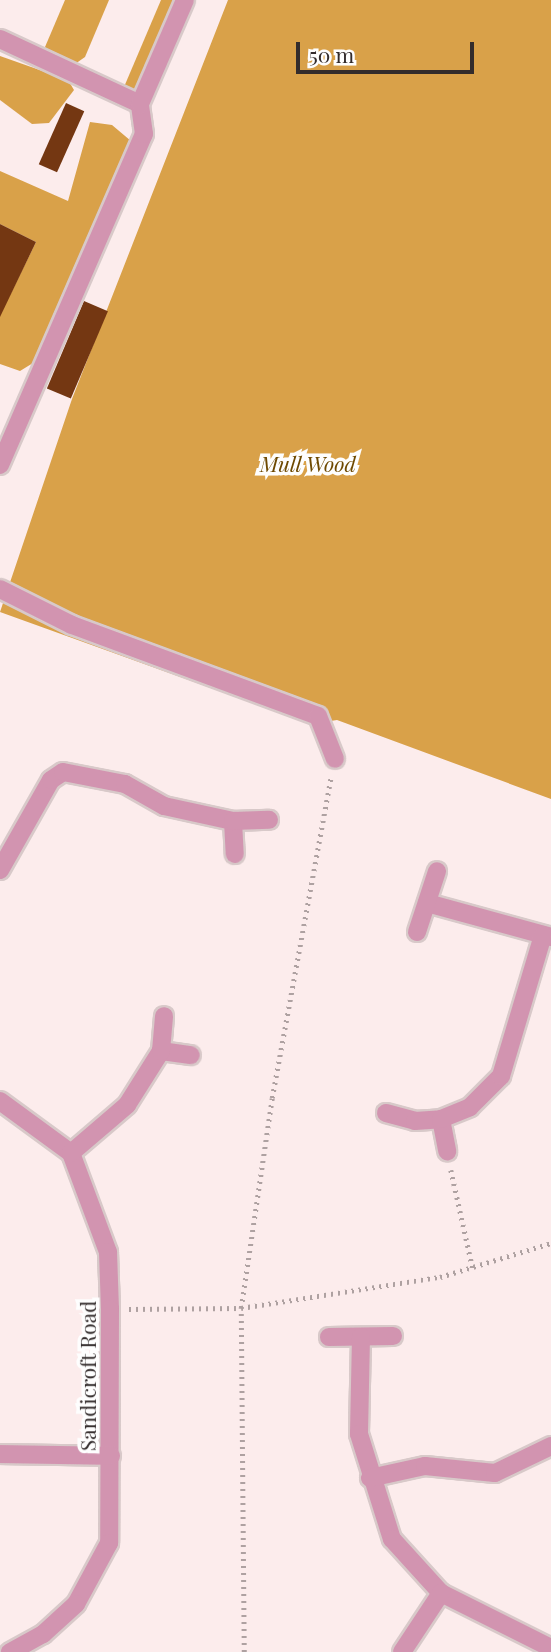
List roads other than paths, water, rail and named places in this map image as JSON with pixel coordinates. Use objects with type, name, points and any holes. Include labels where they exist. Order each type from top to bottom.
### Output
[{"type":"street","points":[[0,465],[144,134],[140,104],[185,0]]},
{"type":"street","points":[[0,40],[140,104]]},
{"type":"street","points":[[0,589],[72,625],[318,716],[335,759]]},
{"type":"street","points":[[0,870],[51,780],[63,772],[125,784],[164,806],[233,821],[270,820]]},
{"type":"street","points":[[233,821],[236,854]]},
{"type":"street","points":[[417,932],[437,871]]},
{"type":"street","points":[[386,1113],[415,1121],[442,1119],[470,1107],[501,1076],[547,936],[427,903]]},
{"type":"street","points":[[0,1101],[71,1153],[127,1105],[161,1052],[164,1016]]},
{"type":"street","points":[[161,1052],[191,1055]]},
{"type":"street","points":[[442,1119],[447,1151]]},
{"type":"street","name":"Sandicroft Road","points":[[10,1652],[43,1634],[76,1604],[109,1543],[111,1457],[108,1252],[71,1153]]},
{"type":"street","points":[[329,1337],[393,1336]]},
{"type":"street","points":[[361,1337],[359,1434],[370,1478],[392,1539],[441,1593],[551,1648]]},
{"type":"street","points":[[370,1478],[425,1466],[495,1474],[551,1446]]},
{"type":"street","points":[[0,1454],[111,1457]]},
{"type":"street","points":[[402,1652],[441,1593]]},
{"type":"park label","name":"Mull Wood","points":[[308,463]]}]
